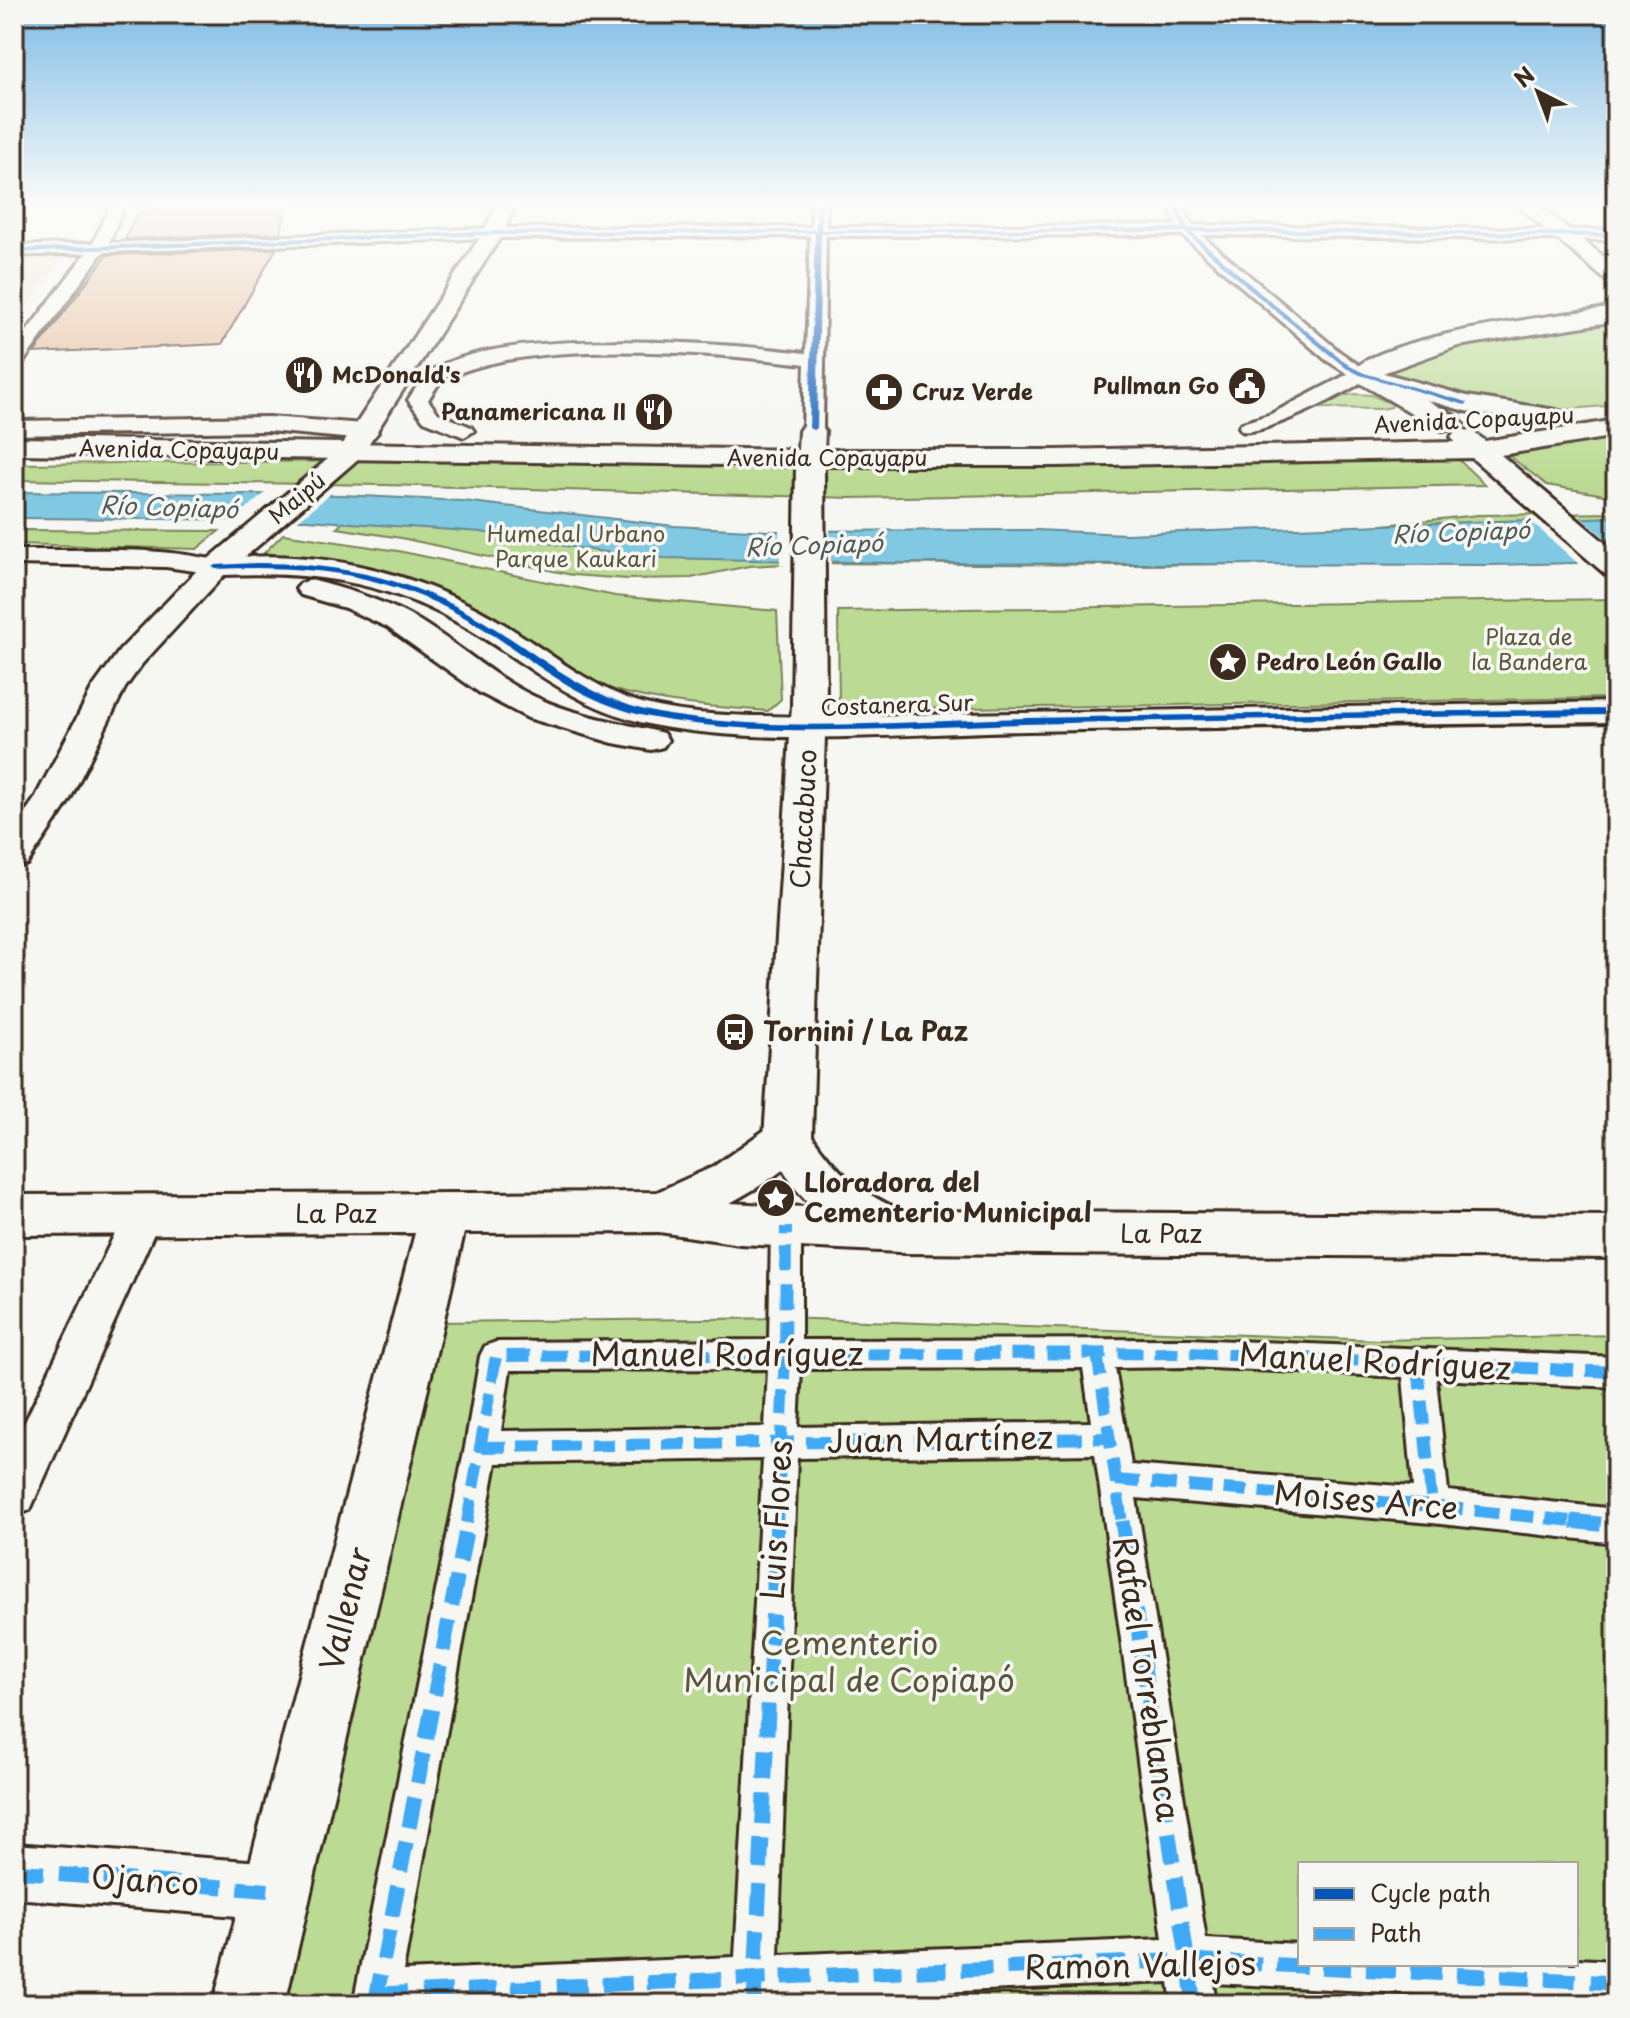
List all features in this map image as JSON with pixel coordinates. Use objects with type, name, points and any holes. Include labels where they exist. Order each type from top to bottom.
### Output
[{"type":"main road","name":"Maipú","points":[[358,443],[451,298]]},
{"type":"main road","points":[[1362,374],[1418,349],[1520,327],[1616,314]]},
{"type":"main road","points":[[1362,374],[1465,403],[1556,418]]},
{"type":"main road","points":[[1362,374],[1450,424],[1616,568]]},
{"type":"main road","name":"Avenida Copayapu","points":[[1403,425],[1616,412]]},
{"type":"main road","points":[[1217,427],[1311,426]]},
{"type":"main road","name":"Chacabuco","points":[[788,1138],[807,749],[813,428]]},
{"type":"main road","name":"Avenida Copayapu","points":[[25,446],[358,443],[810,472],[1479,450],[1616,428]]},
{"type":"main road","name":"Avenida Copayapu","points":[[358,443],[464,431],[575,430]]},
{"type":"main road","points":[[788,1138],[812,1177],[836,1199],[866,1219],[902,1232]]},
{"type":"main road","name":"La Paz","points":[[902,1232],[1616,1237]]},
{"type":"street","points":[[14,361],[61,298]]},
{"type":"street","name":"Chacabuco","points":[[813,428],[816,298]]},
{"type":"street","points":[[1265,298],[1339,361],[1362,374]]},
{"type":"street","points":[[464,431],[425,413],[418,400],[422,387],[429,381],[448,369],[475,361],[571,349],[651,346],[740,350],[816,360]]},
{"type":"street","points":[[1249,427],[1278,418],[1362,374]]},
{"type":"street","points":[[14,428],[253,424],[358,443]]},
{"type":"street","name":"Maipú","points":[[14,855],[51,801],[109,687],[131,657],[210,573],[358,443]]},
{"type":"street","name":"Costanera Sur","points":[[14,557],[166,560],[210,573],[329,593],[399,621],[504,694],[537,711],[574,724],[668,743],[779,753],[946,723],[1616,712]]},
{"type":"street","name":"Costanera Sur","points":[[210,573],[291,563],[357,573],[444,603],[499,635],[564,681],[624,708],[807,749]]},
{"type":"street","name":"La Paz","points":[[659,1212],[715,1191],[753,1169],[788,1138]]},
{"type":"street","name":"La Paz","points":[[14,1215],[659,1212],[740,1224],[902,1232]]},
{"type":"street","points":[[14,1494],[144,1213]]},
{"type":"street","name":"Vallenar","points":[[249,2004],[444,1215]]},
{"type":"street","name":"Luis Flores","points":[[755,1991],[785,1355],[786,1227]]},
{"type":"street","name":"Rafael Torreblanca","points":[[1097,1353],[1194,2004]]},
{"type":"street","name":"Manuel Rodríguez","points":[[376,1999],[482,1447],[496,1356],[1189,1353],[1616,1372]]},
{"type":"street","points":[[1418,1365],[1432,1506]]},
{"type":"street","name":"Juan Martínez","points":[[482,1447],[1110,1438]]},
{"type":"street","name":"Moises Arce","points":[[1116,1480],[1432,1506],[1616,1526]]},
{"type":"street","name":"Ojanco","points":[[14,1871],[275,1891]]},
{"type":"street","name":"Ramon Vallejos","points":[[376,1999],[755,1991],[1188,1960],[1298,1966]]},
{"type":"street","name":"Ramon Vallejos","points":[[1300,1966],[1616,1983]]},
{"type":"shaded area","points":[[14,298],[34,298],[14,325]]},
{"type":"green space","points":[[1616,316],[1616,405],[1535,412],[1410,384],[1386,373],[1438,349],[1467,341]]},
{"type":"green space","points":[[1371,395],[1393,404],[1381,409],[1319,408],[1341,396]]},
{"type":"green space","points":[[1616,435],[1616,497],[1547,485],[1504,452]]},
{"type":"green space","points":[[1455,456],[1485,485],[853,498],[384,485],[14,480],[14,464],[366,461],[832,466]]},
{"type":"green space","name":"Humedal Urbano Parque Kaukari","points":[[369,497],[678,540],[1068,537],[1345,529],[1478,515],[1616,513],[1616,561],[1132,565],[805,563],[749,566],[691,578],[628,579],[572,575],[401,538],[337,528]]},
{"type":"green space","points":[[14,530],[219,531],[197,549],[14,544]]},
{"type":"green space","points":[[283,534],[398,551],[615,596],[777,611],[781,699],[768,711],[669,701],[611,689],[573,673],[469,607],[420,584],[369,569],[264,553]]},
{"type":"green space","name":"Plaza de la Bandera","points":[[1614,599],[1616,698],[839,710],[838,611]]},
{"type":"green space","name":"Cementerio Municipal de Copiapó","points":[[785,1318],[1379,1340],[1616,1335],[1616,2004],[287,2004],[441,1322]]},
{"type":"water","name":"Humedal Urbano Parque Kaukari","points":[[14,492],[342,495],[463,501],[674,526],[769,531],[1036,530],[1126,534],[1616,517],[1616,562],[1490,565],[893,563],[664,558],[597,551],[481,532],[307,520],[14,518]]},
{"type":"pier","points":[[268,491],[334,491],[294,524],[227,524]]},
{"type":"pier","points":[[1579,516],[1616,547],[1616,566],[1582,567],[1527,518]]},
{"type":"pier","points":[[779,527],[830,528],[831,566],[780,565]]},
{"type":"building","points":[[75,298],[248,298],[222,344],[34,353]]},
{"type":"marked path","points":[[754,2004],[785,1355],[786,1227]]},
{"type":"marked path","points":[[1097,1353],[1194,2004]]},
{"type":"marked path","points":[[375,2004],[482,1447],[496,1356],[1189,1353],[1616,1372]]},
{"type":"marked path","points":[[1418,1365],[1432,1506]]},
{"type":"marked path","points":[[482,1447],[1110,1438]]},
{"type":"marked path","points":[[1116,1480],[1432,1506],[1616,1526]]},
{"type":"marked path","points":[[14,1871],[275,1891]]},
{"type":"marked path","points":[[377,1994],[1188,1960],[1298,1966]]},
{"type":"marked path","points":[[1300,1966],[1616,1983]]},
{"type":"cycle path","points":[[813,428],[816,298]]},
{"type":"cycle path","points":[[1263,298],[1348,367],[1362,374],[1465,403]]},
{"type":"cycle path","points":[[216,567],[256,565],[329,569],[397,584],[464,613],[559,676],[598,697],[643,713],[715,723],[847,727],[1024,721],[1616,712]]},
{"type":"place","name":"McDonald's","points":[[304,375]]},
{"type":"place","name":"Pullman Go","points":[[1247,386]]},
{"type":"place","name":"Cruz Verde","points":[[884,392]]},
{"type":"place","name":"Panamericana II","points":[[654,412]]},
{"type":"place","name":"Pedro León Gallo","points":[[1228,662]]},
{"type":"place","name":"Tornini / La Paz","points":[[735,1032]]},
{"type":"place","name":"Lloradora del Cementerio Municipal","points":[[776,1198]]},
{"type":"water label","name":"Río Copiapó","points":[[169,508]]},
{"type":"water label","name":"Río Copiapó","points":[[1461,533]]},
{"type":"water label","name":"Río Copiapó","points":[[814,546]]}]
